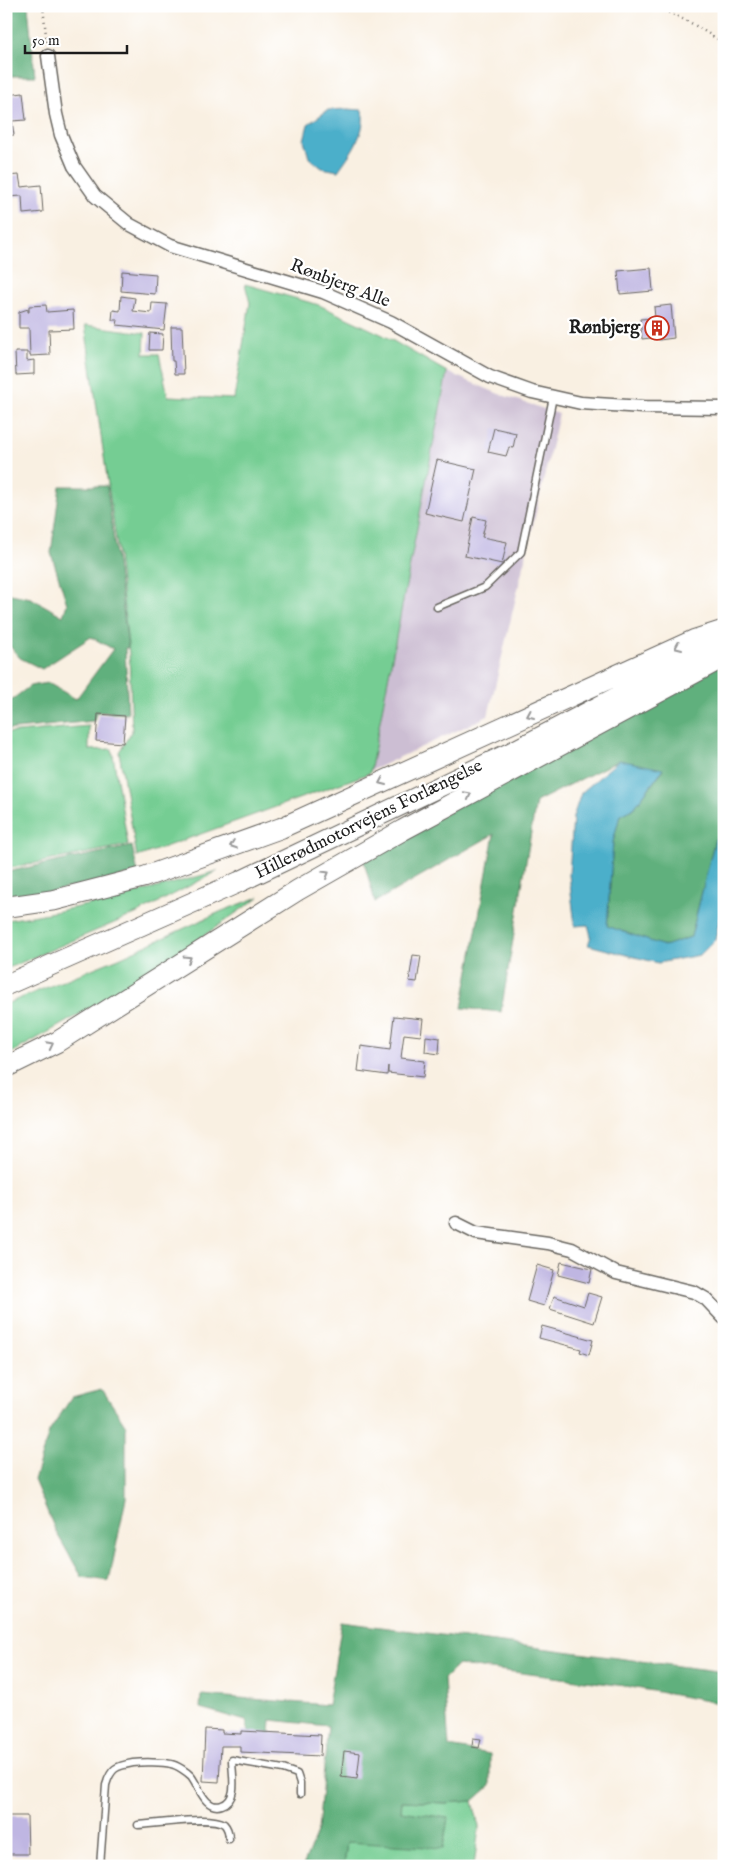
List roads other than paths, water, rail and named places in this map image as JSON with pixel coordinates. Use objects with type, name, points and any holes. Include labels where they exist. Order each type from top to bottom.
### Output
[{"type":"highway","points":[[6,907],[55,900],[144,877],[281,828],[694,640],[724,631]]},
{"type":"highway","name":"Hillerødmotorvejens Forlængelse","points":[[6,985],[239,882],[510,752],[724,640]]},
{"type":"highway","points":[[6,1067],[57,1042],[298,890],[724,657]]},
{"type":"street","name":"Rønbjerg Alle","points":[[48,56],[56,114],[61,135],[74,166],[94,196],[129,224],[170,246],[323,292],[391,322],[490,378],[532,392],[581,403],[724,408]]},
{"type":"street","points":[[456,1223],[476,1233],[548,1243],[572,1249],[616,1273],[694,1292],[706,1299],[724,1318]]},
{"type":"lane","points":[[437,607],[485,587],[521,552],[553,397]]},
{"type":"lane","points":[[100,1866],[106,1785],[109,1774],[119,1765],[137,1763],[172,1764],[190,1775],[203,1797],[210,1804],[218,1806],[226,1804],[231,1799],[233,1791],[232,1760],[283,1769],[297,1774],[300,1783],[300,1794]]},
{"type":"lane","points":[[138,1825],[214,1820],[225,1824],[230,1838]]},
{"type":"water","points":[[328,110],[362,110],[362,126],[357,142],[338,171],[322,168],[309,158],[304,140],[308,124]]},
{"type":"water","points":[[619,760],[663,769],[634,808],[620,815],[613,842],[607,926],[664,946],[691,937],[715,839],[724,834],[724,899],[715,940],[700,955],[658,963],[588,945],[591,936],[588,925],[575,926],[569,875],[573,817],[581,793]]},
{"type":"place","name":"Rønbjerg","points":[[657,328]]}]
